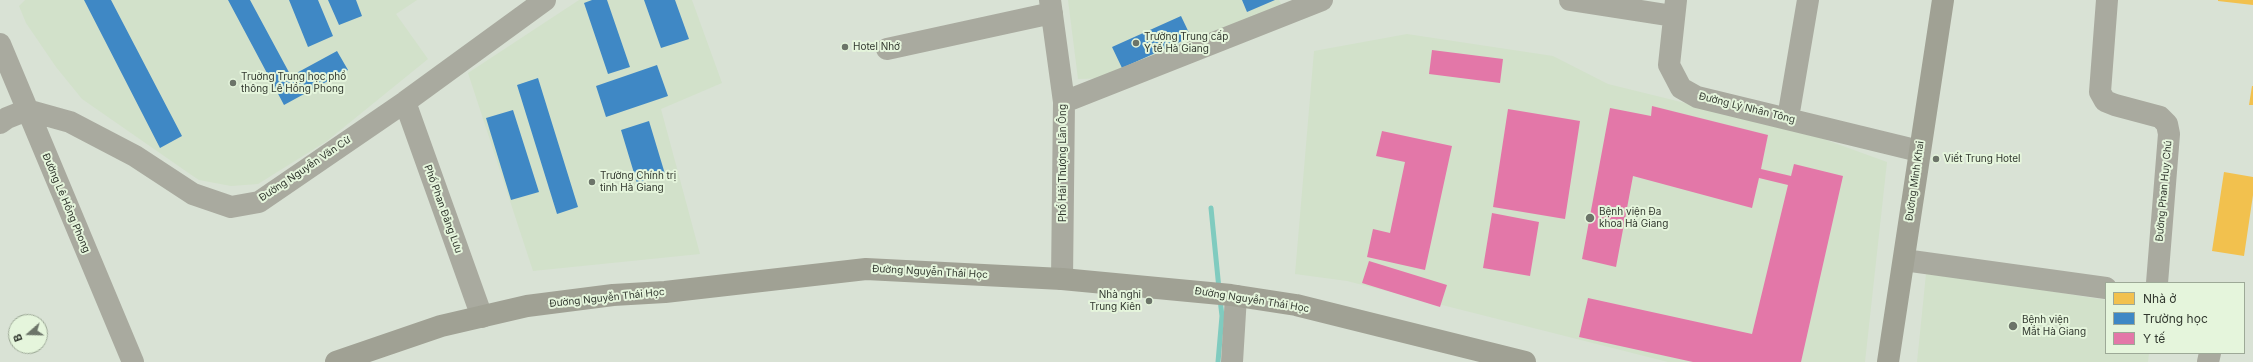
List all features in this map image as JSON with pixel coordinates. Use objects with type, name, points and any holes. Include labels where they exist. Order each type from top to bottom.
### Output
[{"type":"main road","name":"Đường Minh Khai","points":[[1888,362],[1943,0]]},
{"type":"main road","name":"Đường Nguyễn Thái Học","points":[[336,362],[441,326],[527,306],[613,295],[665,292],[866,269],[1062,279],[1234,295],[1296,305],[1525,362]]},
{"type":"street","name":"Đường Nguyễn Văn Cừ","points":[[27,110],[70,122],[135,156],[193,194],[231,207],[259,202],[405,102],[545,0]]},
{"type":"street","points":[[1064,102],[1291,5],[1322,0]]},
{"type":"street","name":"Đường Lý Nhân Tông","points":[[1570,0],[1675,8],[1669,65],[1681,88],[1697,97],[1919,151]]},
{"type":"street","points":[[1788,118],[1808,0]]},
{"type":"street","name":"Đường Phan Huy Chú","points":[[2107,0],[2100,92],[2105,101],[2160,117],[2167,124],[2168,129],[2157,282]]},
{"type":"street","points":[[887,49],[1051,7]]},
{"type":"street","name":"Phố Hải Thượng Lãn Ông","points":[[1051,7],[1064,102],[1062,279]]},
{"type":"street","name":"Đường Lê Hồng Phong","points":[[0,44],[133,362]]},
{"type":"street","name":"Phố Phan Đăng Lưu","points":[[405,102],[482,317]]},
{"type":"street","points":[[0,123],[7,118],[27,110]]},
{"type":"street","points":[[1904,260],[2105,288]]},
{"type":"street","points":[[1232,362],[1234,295]]},
{"type":"shaded area","name":"Truờng Trung học phổ thông Lê Hồng Phong","points":[[25,0],[417,0],[396,14],[428,59],[327,141],[258,184],[231,186],[199,180],[82,99],[56,67],[26,23],[19,6]]},
{"type":"shaded area","name":"Trường Chính trị tỉnh Hà Giang","points":[[579,0],[692,0],[722,83],[661,109],[700,254],[533,271],[468,73]]},
{"type":"shaded area","name":"Trường Trung cấp Y tế Hà Giang","points":[[1068,0],[1279,0],[1283,8],[1114,78],[1078,79]]},
{"type":"shaded area","name":"Bệnh viện Đa khoa Hà Giang","points":[[1407,34],[1553,56],[1608,84],[1807,133],[1887,162],[1865,362],[1668,362],[1347,281],[1295,274],[1314,51]]},
{"type":"shaded area","name":"Bệnh viện Mắt Hà Giang","points":[[1926,274],[1979,280],[2105,300],[2105,354],[2149,354],[2148,362],[1917,362]]},
{"type":"building: Nhà ở","points":[[2253,0],[2253,5],[2218,1]]},
{"type":"building: Nhà ở","points":[[2252,86],[2253,105],[2249,105]]},
{"type":"building: Nhà ở","points":[[2224,172],[2253,177],[2253,195],[2244,256],[2212,251]]},
{"type":"building: Trường học","points":[[84,0],[111,0],[182,136],[160,148]]},
{"type":"building: Trường học","points":[[228,0],[250,0],[291,76],[337,51],[348,70],[284,105]]},
{"type":"building: Trường học","points":[[289,0],[318,0],[333,36],[308,47]]},
{"type":"building: Trường học","points":[[328,0],[356,0],[362,16],[339,25]]},
{"type":"building: Trường học","points":[[592,0],[607,0],[630,67],[608,74],[584,3]]},
{"type":"building: Trường học","points":[[644,0],[675,0],[689,39],[661,48]]},
{"type":"building: Trường học","points":[[1242,0],[1275,0],[1247,12]]},
{"type":"building: Trường học","points":[[1181,16],[1191,37],[1122,68],[1112,47]]},
{"type":"building: Trường học","points":[[657,65],[668,96],[606,117],[596,86]]},
{"type":"building: Trường học","points":[[538,78],[578,207],[557,214],[517,85]]},
{"type":"building: Trường học","points":[[513,110],[539,192],[511,200],[486,118]]},
{"type":"building: Trường học","points":[[649,121],[665,174],[637,183],[621,130]]},
{"type":"building: Y tế","points":[[1432,50],[1503,59],[1500,83],[1429,74]]},
{"type":"building: Y tế","points":[[1652,106],[1768,135],[1761,169],[1791,176],[1794,164],[1843,176],[1801,362],[1693,362],[1579,337],[1588,298],[1752,334],[1788,185],[1759,178],[1752,208],[1633,176],[1616,267],[1582,259],[1610,108],[1651,116]]},
{"type":"building: Y tế","points":[[1508,109],[1580,121],[1565,219],[1493,207]]},
{"type":"building: Y tế","points":[[1382,131],[1452,146],[1425,270],[1367,257],[1373,229],[1390,233],[1405,162],[1376,156]]},
{"type":"building: Y tế","points":[[1492,213],[1539,222],[1530,276],[1483,268]]},
{"type":"building: Y tế","points":[[1369,261],[1447,285],[1440,307],[1362,283]]},
{"type":"waterway","points":[[1211,208],[1219,289]]},
{"type":"waterway","points":[[1218,362],[1222,316],[1220,299]]},
{"type":"place","name":"Trường Trung cấp Y tế Hà Giang","points":[[1136,43]]},
{"type":"place","name":"Hotel Nhớ","points":[[845,47]]},
{"type":"place","name":"Truờng Trung học phổ thông Lê Hồng Phong","points":[[233,83]]},
{"type":"place","name":"Viết Trung Hotel","points":[[1936,159]]},
{"type":"place","name":"Trường Chính trị tỉnh Hà Giang","points":[[592,182]]},
{"type":"place","name":"Bệnh viện Đa khoa Hà Giang","points":[[1590,218]]},
{"type":"place","name":"Nhà nghỉ Trung Kiên","points":[[1149,301]]},
{"type":"place","name":"Bệnh viện Mắt Hà Giang","points":[[2013,326]]}]
